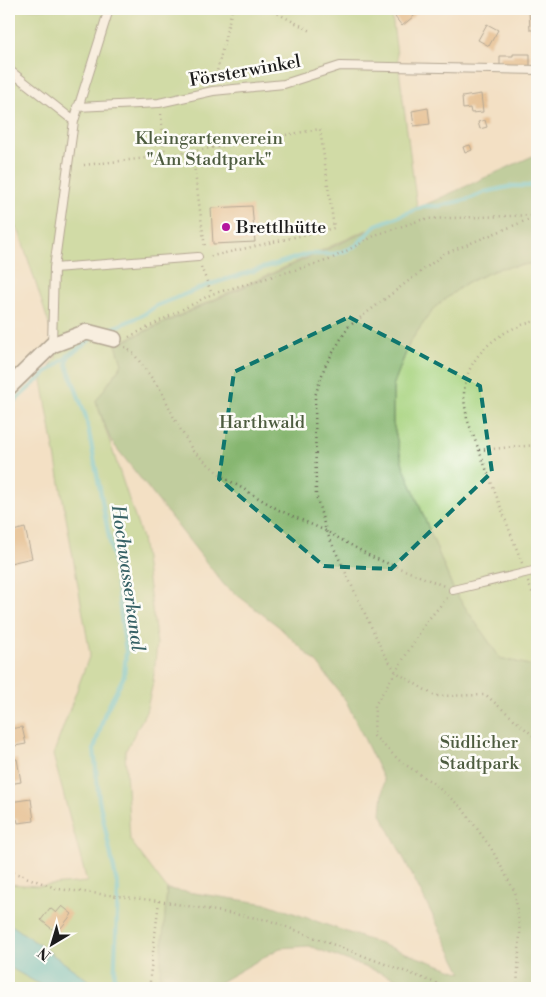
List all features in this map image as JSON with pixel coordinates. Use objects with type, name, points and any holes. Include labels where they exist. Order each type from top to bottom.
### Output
[{"type":"street","points":[[9,387],[52,344],[87,332],[116,341]]},
{"type":"lane","points":[[52,344],[54,268],[74,121],[109,9]]},
{"type":"lane","name":"Försterwinkel","points":[[77,107],[160,103],[213,91],[284,84],[340,66],[537,70]]},
{"type":"lane","points":[[9,70],[74,121]]},
{"type":"lane","points":[[54,268],[198,257]]},
{"type":"lane","points":[[453,590],[486,584],[537,570]]},
{"type":"path","points":[[213,91],[232,9]]},
{"type":"path","points":[[269,9],[312,32]]},
{"type":"path","points":[[160,103],[164,156]]},
{"type":"path","points":[[84,165],[164,156],[320,129],[334,228],[207,257],[198,257]]},
{"type":"path","points":[[192,150],[207,257]]},
{"type":"path","points":[[517,988],[520,933],[515,892],[491,848],[462,808],[433,783],[400,761],[374,736],[375,705],[427,621],[453,590],[372,557],[326,531],[279,510],[223,478],[193,451],[174,420],[162,392],[134,354],[116,341],[212,294],[329,260],[378,234],[424,220],[537,216]]},
{"type":"path","points":[[537,216],[444,254],[348,326],[325,366],[315,396],[316,495],[326,531],[362,612],[384,654],[396,672],[435,696],[486,695],[537,739]]},
{"type":"path","points":[[204,277],[212,294]]},
{"type":"path","points":[[537,321],[505,331],[492,340],[480,355],[470,373],[464,394],[467,419],[518,549],[537,604]]},
{"type":"path","points":[[478,450],[537,445]]},
{"type":"path","points":[[9,869],[14,873],[58,889],[104,896],[159,901],[268,920],[449,988]]},
{"type":"path","points":[[150,988],[159,901]]},
{"type":"highlighted area","points":[[349,317],[480,386],[492,472],[391,569],[324,566],[219,479],[234,372]]},
{"type":"green space","name":"Kleingartenverein \"Am Stadtpark\"","points":[[9,9],[401,9],[392,16],[417,207],[116,344],[122,364],[96,401],[142,538],[157,644],[153,683],[146,712],[125,752],[130,840],[167,889],[159,988],[9,988],[9,884],[38,886],[87,882],[53,755],[90,654],[42,380],[56,357],[55,343],[19,231],[9,220]]},
{"type":"green space","name":"Harthwald","points":[[537,154],[537,263],[500,268],[466,283],[434,308],[410,342],[393,386],[393,423],[403,465],[454,591],[500,658],[537,667],[537,988],[421,988],[309,946],[280,948],[210,988],[159,988],[167,889],[268,904],[462,973],[381,814],[384,780],[346,701],[318,664],[278,626],[224,585],[111,441],[96,401],[122,364],[116,345]]},
{"type":"green space","points":[[537,263],[537,667],[500,658],[454,591],[403,465],[393,423],[393,386],[410,342],[434,308],[466,283],[500,268]]},
{"type":"water","points":[[9,923],[99,988],[46,988],[9,967]]},
{"type":"building","points":[[405,9],[418,9],[420,11],[402,26],[395,17]]},
{"type":"building","points":[[529,11],[537,11],[537,30],[530,30]]},
{"type":"building","points":[[487,24],[498,30],[489,46],[478,40]]},
{"type":"building","points":[[513,54],[530,54],[530,67],[500,67],[500,56],[513,56]]},
{"type":"building","points":[[481,94],[483,112],[471,113],[470,108],[463,109],[462,97]]},
{"type":"building","points":[[428,108],[430,124],[414,126],[412,111]]},
{"type":"building","points":[[485,120],[487,127],[480,129],[478,122]]},
{"type":"building","points":[[470,145],[472,150],[465,153],[463,147]]},
{"type":"building","points":[[252,206],[255,242],[213,244],[211,208]]},
{"type":"building","points":[[25,528],[32,558],[10,563],[9,532]]},
{"type":"building","points":[[22,727],[26,744],[9,747],[9,729]]},
{"type":"building","points":[[17,759],[21,782],[9,784],[9,760]]},
{"type":"building","points":[[31,799],[34,821],[18,823],[17,819],[9,820],[9,802]]},
{"type":"building","points":[[62,906],[72,914],[57,933],[41,920],[50,908],[56,913]]},
{"type":"waterway","points":[[111,329],[143,315],[156,306],[208,285],[308,254],[335,254],[347,250],[357,245],[376,225],[425,206],[439,206],[469,199],[485,192],[513,186],[529,186],[537,181]]},
{"type":"waterway","points":[[9,406],[47,372],[90,340]]},
{"type":"waterway","name":"Hochwasserkanal","points":[[73,352],[68,355],[67,365],[86,417],[114,563],[126,652],[124,676],[105,713],[94,749],[99,800],[118,888],[114,988]]},
{"type":"place","name":"Brettlhütte","points":[[226,227]]},
{"type":"park label","name":"Südlicher Stadtpark","points":[[479,752]]}]
